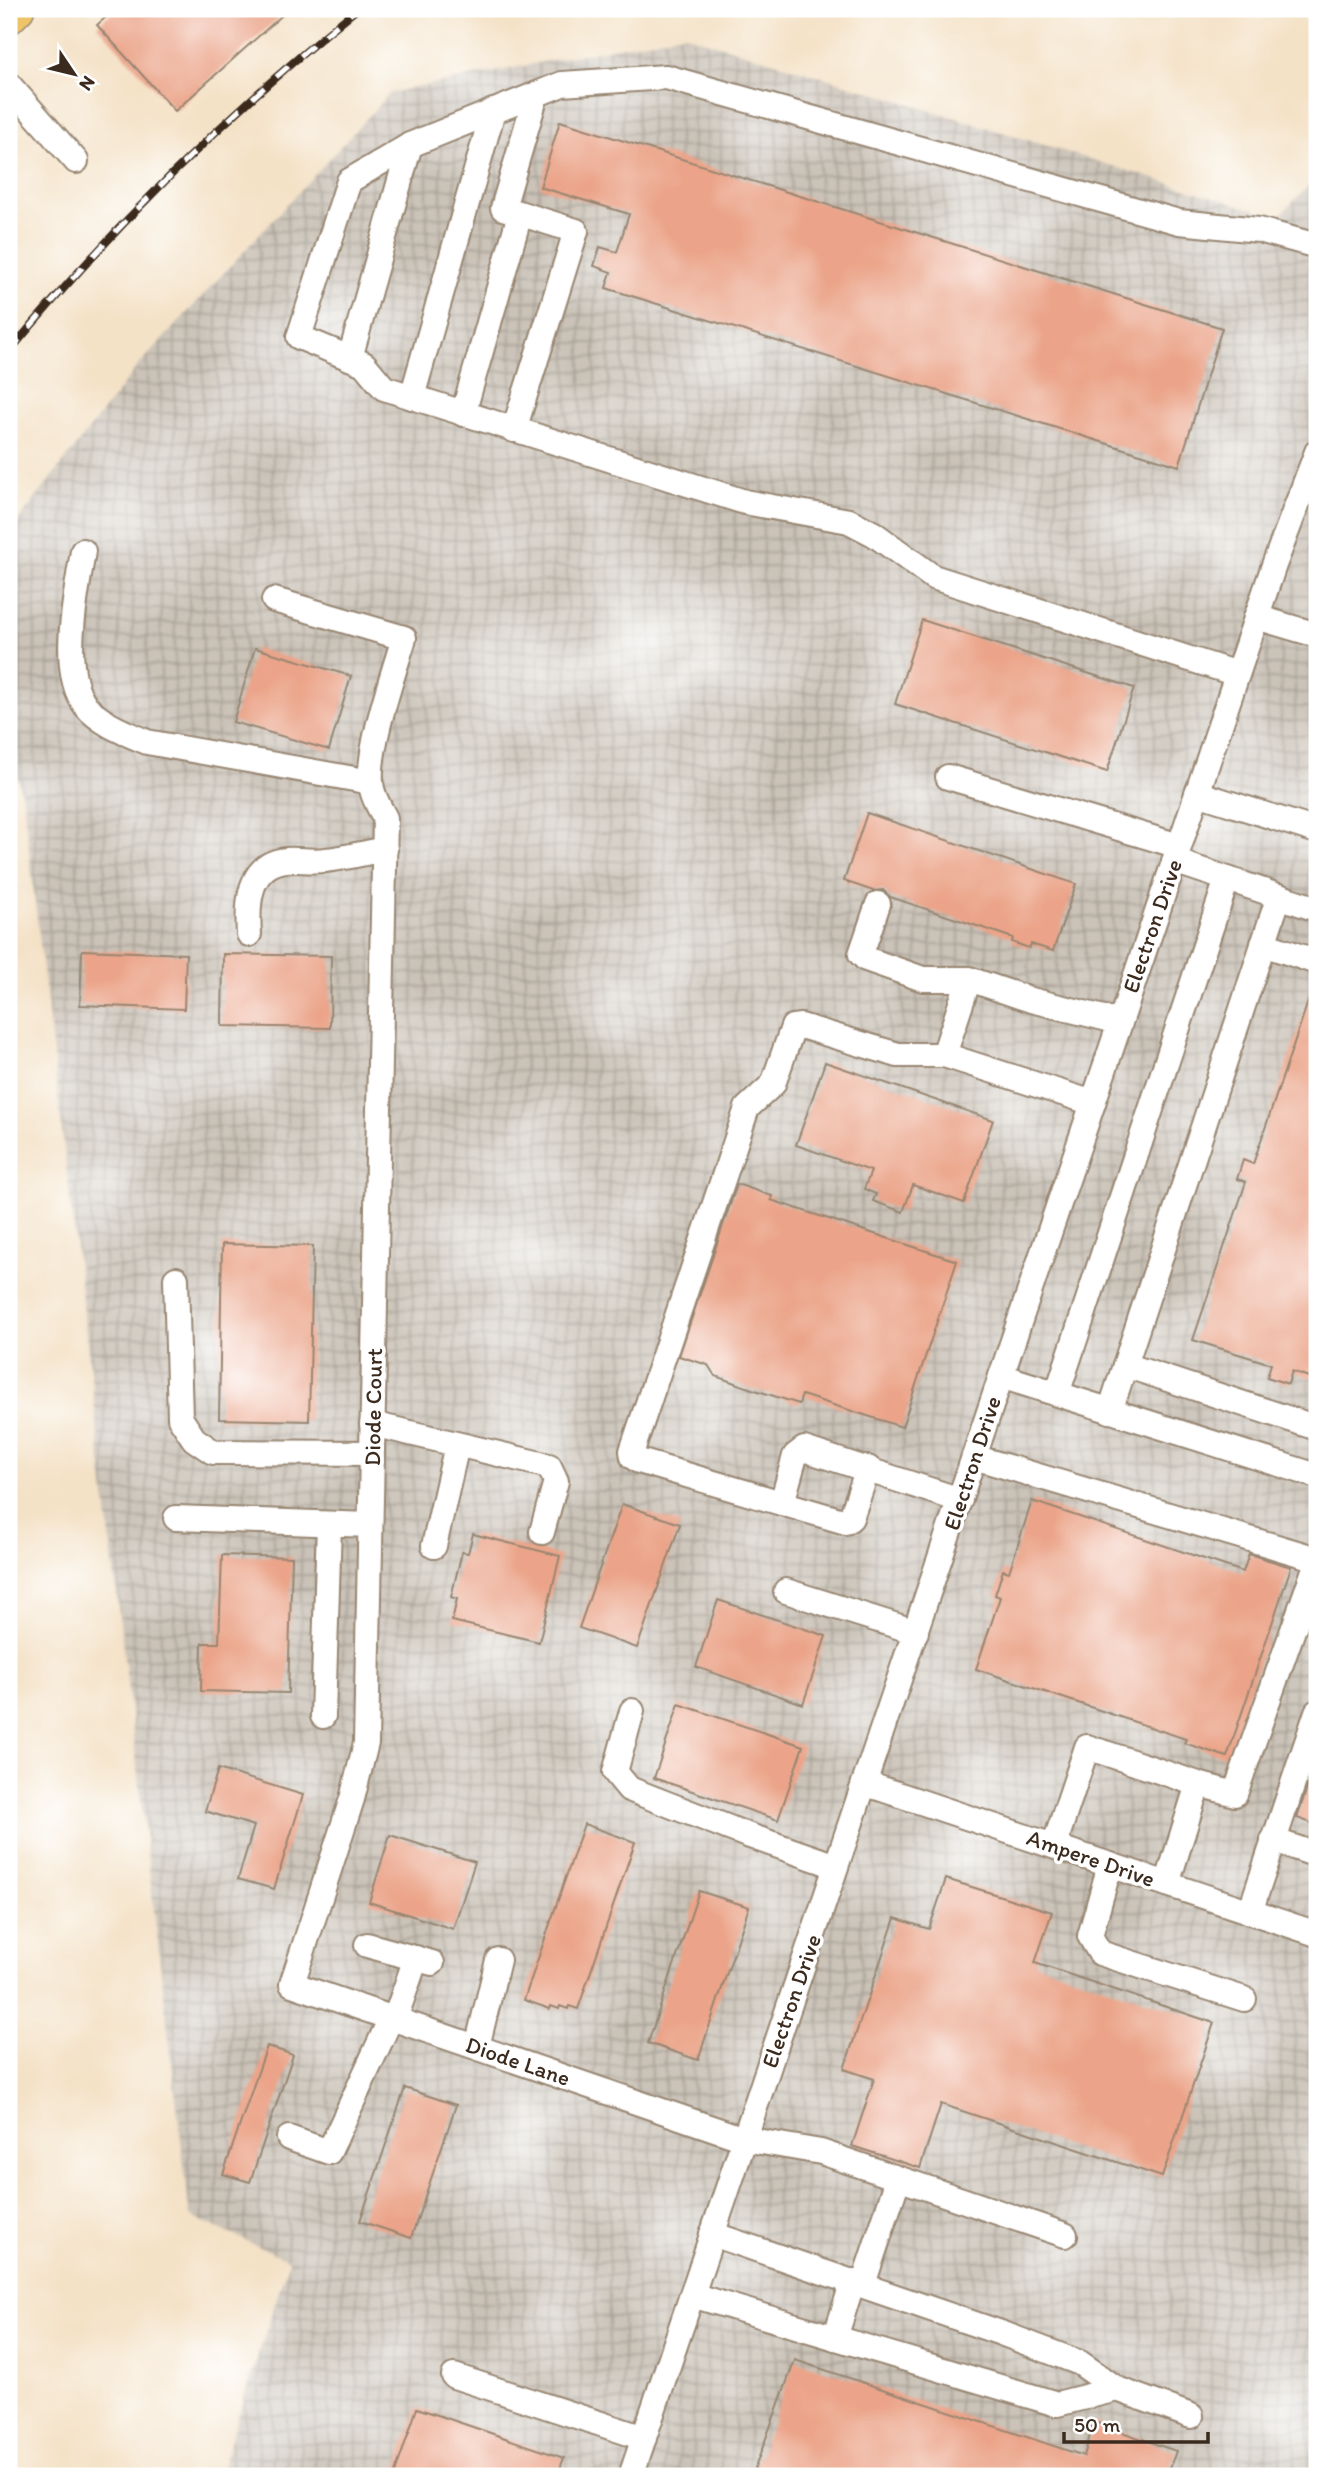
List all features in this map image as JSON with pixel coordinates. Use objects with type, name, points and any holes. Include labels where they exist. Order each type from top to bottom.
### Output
[{"type":"main road","points":[[9,18],[18,9]]},
{"type":"street","points":[[1237,674],[933,577],[874,534],[849,521],[745,502],[384,388],[364,364],[299,337],[349,181],[410,145],[562,84],[666,77],[1179,222],[1259,230],[1317,246]]},
{"type":"street","points":[[9,85],[76,160]]},
{"type":"street","points":[[514,430],[576,232],[503,208],[536,95]]},
{"type":"street","points":[[412,397],[494,111]]},
{"type":"street","points":[[350,358],[410,145]]},
{"type":"street","points":[[463,414],[520,214]]},
{"type":"street","name":"Electron Drive","points":[[631,2476],[1256,617],[1317,452]]},
{"type":"street","points":[[83,551],[70,639],[74,675],[86,706],[115,729],[147,742],[371,782],[375,751],[404,638],[274,600]]},
{"type":"street","points":[[1256,617],[1317,635]]},
{"type":"street","points":[[948,777],[1177,854],[1227,879],[1317,909]]},
{"type":"street","name":"Diode Court","points":[[292,1984],[352,1799],[366,1743],[385,849],[385,818],[374,798],[371,782]]},
{"type":"street","points":[[1197,793],[1317,831]]},
{"type":"street","points":[[249,934],[252,883],[261,870],[287,860],[323,861],[385,849]]},
{"type":"street","points":[[1057,1394],[1227,879]]},
{"type":"street","points":[[1110,1411],[1279,896]]},
{"type":"street","points":[[878,904],[861,954],[866,959],[923,979],[969,979],[1031,1000],[1120,1022]]},
{"type":"street","points":[[1264,944],[1317,962]]},
{"type":"street","points":[[944,1055],[969,979]]},
{"type":"street","points":[[867,1468],[849,1521],[639,1461],[633,1457],[632,1451],[747,1108],[773,1084],[793,1027],[802,1026],[898,1055],[944,1055],[1093,1103]]},
{"type":"street","points":[[176,1279],[180,1419],[194,1439],[213,1452],[372,1453]]},
{"type":"street","points":[[1125,1365],[1317,1427]]},
{"type":"street","points":[[1001,1376],[1317,1476]]},
{"type":"street","points":[[372,1424],[549,1466],[556,1481],[541,1532]]},
{"type":"street","points":[[434,1546],[457,1445]]},
{"type":"street","points":[[782,1503],[795,1456],[804,1448],[960,1500]]},
{"type":"street","points":[[974,1457],[1317,1560],[1235,1794],[1087,1747],[1054,1846]]},
{"type":"street","points":[[176,1518],[370,1525]]},
{"type":"street","points":[[323,1716],[329,1524]]},
{"type":"street","points":[[786,1591],[916,1632]]},
{"type":"street","points":[[632,1711],[615,1772],[629,1789],[836,1866]]},
{"type":"street","points":[[1250,1912],[1317,1712]]},
{"type":"street","name":"Ampere Drive","points":[[864,1783],[1317,1934]]},
{"type":"street","points":[[1167,1884],[1198,1784]]},
{"type":"street","points":[[1273,1840],[1317,1855]]},
{"type":"street","points":[[1110,1865],[1090,1936],[1100,1953],[1244,1999]]},
{"type":"street","points":[[289,2138],[329,2152],[424,1961],[367,1945]]},
{"type":"street","points":[[477,2047],[498,1960]]},
{"type":"street","name":"Diode Lane","points":[[292,1984],[744,2139],[821,2152],[1065,2235]]},
{"type":"street","points":[[835,2338],[898,2179]]},
{"type":"street","points":[[712,2234],[1080,2363],[1117,2389],[1191,2416]]},
{"type":"street","points":[[692,2295],[1057,2404],[1117,2389]]},
{"type":"street","points":[[454,2376],[644,2438]]},
{"type":"shaded area","points":[[683,34],[1278,217],[1317,178],[1317,2476],[219,2476],[289,2260],[190,2216],[23,799],[9,750],[9,533],[137,367],[390,93]]},
{"type":"building","points":[[115,9],[289,9],[175,111],[97,25]]},
{"type":"building","points":[[560,121],[1222,328],[1179,466],[606,288],[611,272],[594,266],[600,247],[617,252],[629,214],[540,187]]},
{"type":"building","points":[[922,620],[1134,688],[1107,772],[895,704]]},
{"type":"building","points":[[255,648],[351,676],[329,750],[233,722]]},
{"type":"building","points":[[867,813],[1076,884],[1053,951],[1031,944],[1029,948],[1012,942],[1013,938],[890,897],[883,890],[873,891],[844,881]]},
{"type":"building","points":[[82,950],[186,954],[184,1009],[80,1005]]},
{"type":"building","points":[[223,954],[331,956],[330,1028],[222,1026]]},
{"type":"building","points":[[1315,981],[1317,1380],[1292,1371],[1288,1384],[1267,1377],[1271,1364],[1193,1340],[1246,1182],[1237,1179],[1243,1160],[1253,1164]]},
{"type":"building","points":[[825,1062],[993,1120],[964,1203],[913,1185],[903,1212],[873,1201],[876,1194],[864,1189],[871,1171],[796,1145]]},
{"type":"building","points":[[737,1184],[772,1196],[771,1200],[957,1261],[902,1427],[802,1395],[799,1404],[715,1376],[708,1365],[679,1356]]},
{"type":"building","points":[[222,1244],[313,1246],[309,1421],[219,1419]]},
{"type":"building","points":[[1032,1501],[1243,1572],[1249,1554],[1291,1567],[1227,1757],[1184,1743],[1186,1739],[976,1669],[1000,1597],[995,1595],[1003,1570],[1009,1572]]},
{"type":"building","points":[[622,1504],[680,1524],[637,1648],[579,1628]]},
{"type":"building","points":[[473,1534],[560,1556],[539,1642],[452,1621],[457,1599],[451,1597],[462,1552],[468,1553]]},
{"type":"building","points":[[222,1555],[292,1557],[288,1693],[201,1691],[202,1643],[219,1643]]},
{"type":"building","points":[[718,1600],[826,1636],[803,1704],[696,1667]]},
{"type":"building","points":[[679,1704],[803,1746],[778,1820],[654,1778]]},
{"type":"building","points":[[1317,1758],[1317,1825],[1297,1818]]},
{"type":"building","points":[[218,1769],[303,1795],[274,1889],[238,1879],[254,1826],[205,1811]]},
{"type":"building","points":[[584,1824],[635,1842],[578,2009],[551,2006],[550,2009],[524,2000]]},
{"type":"building","points":[[390,1835],[475,1862],[453,1929],[369,1902]]},
{"type":"building","points":[[946,1879],[1052,1912],[1035,1963],[1214,2023],[1162,2177],[941,2104],[920,2168],[852,2146],[874,2079],[844,2069],[895,1918],[929,1929]]},
{"type":"building","points":[[699,1891],[749,1907],[698,2060],[648,2043]]},
{"type":"building","points":[[267,2046],[293,2055],[250,2182],[223,2174]]},
{"type":"building","points":[[405,2088],[456,2105],[411,2238],[360,2221]]},
{"type":"building","points":[[795,2360],[1084,2456],[1094,2422],[1176,2451],[1167,2476],[752,2476]]},
{"type":"building","points":[[417,2408],[564,2458],[557,2476],[394,2476]]},
{"type":"railway","points":[[9,352],[89,260],[174,172],[264,88],[357,9]]}]
